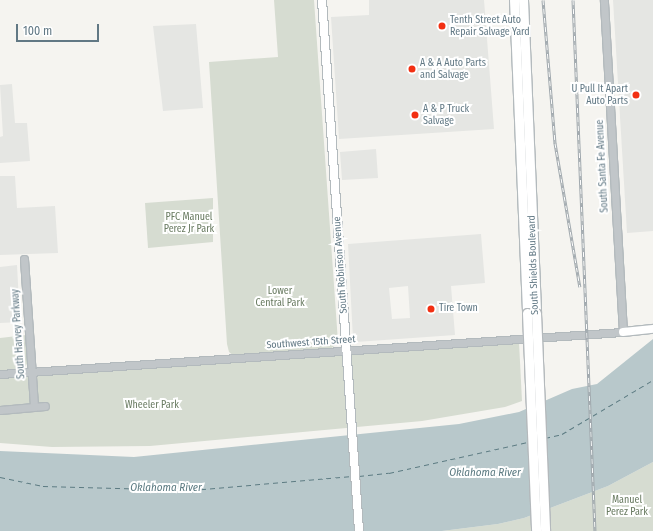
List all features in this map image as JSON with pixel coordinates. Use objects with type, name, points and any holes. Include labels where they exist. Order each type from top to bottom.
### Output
[{"type":"main road","name":"South Robinson Avenue","points":[[322,0],[359,531]]},
{"type":"main road","name":"South Shields Boulevard","points":[[514,0],[531,313],[545,531]]},
{"type":"main road","name":"South Shields Boulevard","points":[[523,0],[536,531]]},
{"type":"main road","points":[[626,331],[653,329]]},
{"type":"street","name":"South Santa Fe Avenue","points":[[604,0],[626,331]]},
{"type":"street","name":"South Harvey Parkway","points":[[24,259],[34,407]]},
{"type":"street","name":"Southwest 15th Street","points":[[0,374],[626,331]]},
{"type":"street","points":[[0,410],[45,406]]},
{"type":"shaded area","name":"A & A Auto Parts and Salvage","points":[[369,0],[484,0],[494,129],[339,139],[331,17],[369,15]]},
{"type":"shaded area","name":"U Pull It Apart Auto Parts","points":[[613,0],[653,0],[653,231],[627,233]]},
{"type":"shaded area","points":[[196,24],[203,108],[163,111],[153,26]]},
{"type":"shaded area","points":[[12,84],[15,123],[27,123],[30,161],[0,163],[0,137],[3,136],[0,85]]},
{"type":"shaded area","points":[[376,149],[378,178],[342,180],[340,152]]},
{"type":"shaded area","points":[[0,176],[15,176],[17,208],[55,206],[58,253],[0,255]]},
{"type":"shaded area","points":[[481,234],[485,283],[451,286],[455,335],[356,342],[353,339],[348,244]],"holes":[[[408,286],[410,318],[392,319],[389,288]]]},
{"type":"shaded area","points":[[17,265],[20,322],[0,323],[0,267]]},
{"type":"green space","name":"Lower Central Park","points":[[274,0],[314,0],[338,342],[332,348],[234,356],[229,352],[227,344],[209,62],[278,57]]},
{"type":"green space","name":"PFC Manuel Perez Jr Park","points":[[213,198],[213,242],[148,248],[145,203]]},
{"type":"green space","points":[[26,335],[28,362],[22,372],[0,374],[0,338]]},
{"type":"green space","name":"Wheeler Park","points":[[519,342],[522,401],[505,407],[422,421],[150,446],[52,447],[0,443],[0,376]]},
{"type":"green space","name":"Manuel Perez Park","points":[[653,462],[653,531],[442,531],[498,524],[524,518],[608,486]]},
{"type":"water","name":"Oklahoma River","points":[[653,339],[653,462],[608,486],[524,518],[498,524],[442,531],[0,531],[0,451],[134,457],[459,424],[519,412],[572,389],[597,384]]},
{"type":"ferry route","points":[[545,438],[562,434],[653,380]]},
{"type":"ferry route","points":[[359,476],[389,473],[528,442]]},
{"type":"ferry route","points":[[0,477],[43,486],[192,490],[352,476]]},
{"type":"railway","points":[[543,0],[555,143],[580,287]]},
{"type":"railway","points":[[573,0],[595,531]]},
{"type":"place","name":"Tenth Street Auto Repair Salvage Yard","points":[[442,26]]},
{"type":"place","name":"A & A Auto Parts and Salvage","points":[[412,69]]},
{"type":"place","name":"U Pull It Apart Auto Parts","points":[[636,95]]},
{"type":"place","name":"A & P Truck Salvage","points":[[415,115]]},
{"type":"place","name":"Tire Town","points":[[431,309]]}]
